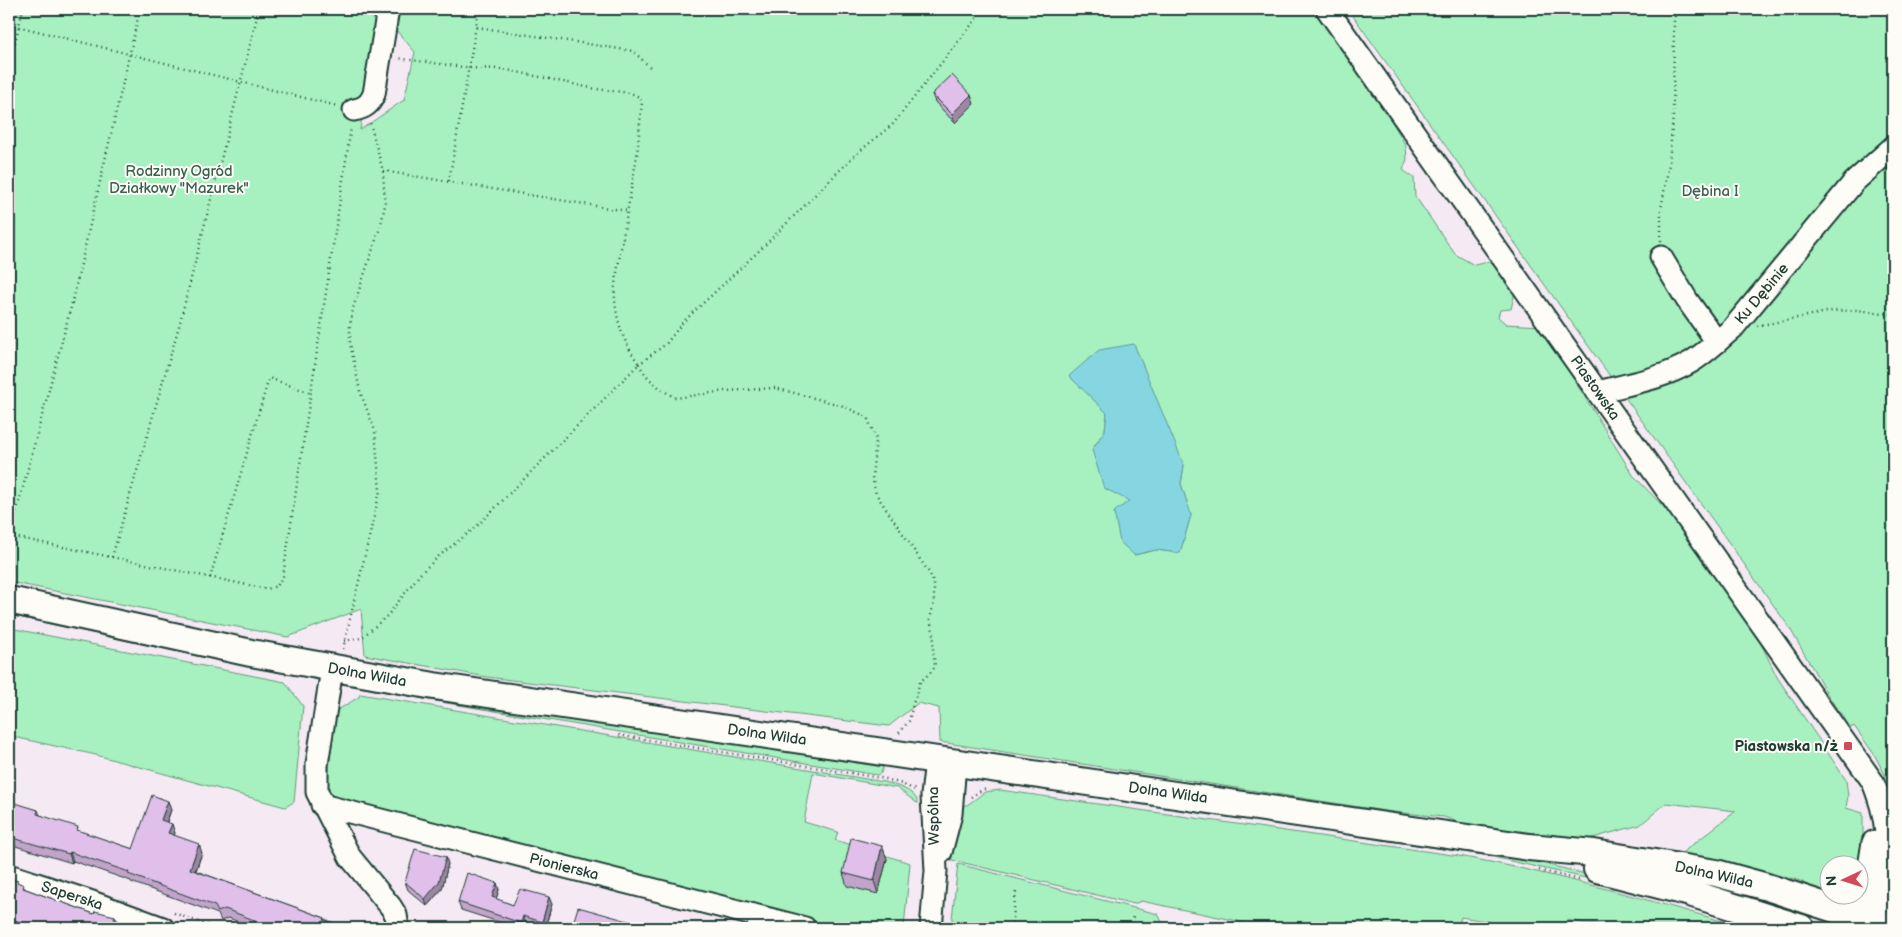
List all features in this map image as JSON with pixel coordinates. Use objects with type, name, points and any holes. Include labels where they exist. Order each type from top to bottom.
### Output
[{"type":"main road","name":"Dolna Wilda","points":[[9,600],[250,653],[434,686],[1530,847],[1594,853],[1716,873],[1767,887],[1872,925]]},
{"type":"main road","name":"Dolna Wilda","points":[[1530,847],[1573,862],[1690,894],[1801,928]]},
{"type":"street","points":[[358,109],[370,103],[374,94],[388,9]]},
{"type":"street","name":"Piastowska","points":[[1327,9],[1873,782],[1877,791],[1886,832],[1872,925]]},
{"type":"street","name":"Ku Dębinie","points":[[1597,392],[1660,377],[1691,362],[1734,328],[1854,182],[1893,147]]},
{"type":"street","points":[[1660,258],[1717,342]]},
{"type":"street","points":[[337,670],[317,764],[317,792],[350,857],[396,915],[398,928]]},
{"type":"street","name":"Wspólna","points":[[931,928],[936,872],[932,796],[946,761]]},
{"type":"street","name":"Pionierska","points":[[322,805],[806,928]]},
{"type":"street","name":"Saperska","points":[[9,875],[92,902],[154,927]]},
{"type":"path","points":[[9,67],[23,9]]},
{"type":"path","points":[[140,9],[69,316],[9,536],[267,589],[278,586],[284,576],[310,393],[358,109]]},
{"type":"path","points":[[112,558],[179,326],[258,9]]},
{"type":"path","points":[[449,182],[480,9]]},
{"type":"path","points":[[344,641],[361,638],[387,616],[421,573],[476,527],[639,364],[666,344],[682,322],[763,247],[856,155],[893,124],[977,18],[976,12],[973,9]]},
{"type":"path","points":[[1660,258],[1661,210],[1669,164],[1673,116],[1674,21],[1676,9]]},
{"type":"path","points":[[9,24],[358,109],[368,116],[383,171],[385,205],[381,225],[359,289],[350,327],[350,343],[360,391],[375,430],[380,491],[357,595],[337,670]]},
{"type":"path","points":[[476,27],[633,51],[650,68]]},
{"type":"path","points":[[380,56],[470,68],[503,69],[596,89],[631,93],[639,96],[642,102],[641,117],[614,296],[616,313],[630,352],[643,372],[654,383],[676,398],[725,391],[775,388],[841,404],[867,417],[876,440],[872,477],[876,494],[930,574],[934,584],[934,602],[930,619],[934,635],[935,666],[920,682],[909,721],[905,728],[892,738],[893,745],[890,753]]},
{"type":"path","points":[[383,171],[627,211]]},
{"type":"path","points":[[1734,328],[1761,326],[1832,311],[1856,310],[1893,314]]},
{"type":"path","points":[[210,578],[269,378],[310,393]]},
{"type":"path","points":[[1012,928],[1016,890]]},
{"type":"path","points":[[1132,928],[1133,914]]},
{"type":"green space","name":"Rodzinny Ogród Działkowy \"Mazurek\"","points":[[9,9],[379,9],[360,130],[404,100],[415,52],[395,29],[396,9],[1314,9],[1381,102],[1406,146],[1407,159],[1403,170],[1414,178],[1415,196],[1455,254],[1474,265],[1493,261],[1515,292],[1511,309],[1500,310],[1498,317],[1506,324],[1541,326],[1633,475],[1685,529],[1755,631],[1777,677],[1846,780],[1848,796],[1846,808],[1863,813],[1863,841],[1860,854],[1820,854],[1820,891],[1802,886],[1803,882],[1791,878],[1789,883],[1674,859],[1736,811],[1666,803],[1640,825],[1574,843],[1474,828],[1444,817],[1385,811],[940,742],[939,708],[918,703],[889,726],[487,677],[365,655],[361,609],[288,637],[9,582]],"holes":[[[1107,413],[1184,465],[1181,484],[1191,515],[1180,553],[1156,550],[1134,555],[1129,501],[1092,450],[1105,430]]]},
{"type":"green space","name":"Dębina I","points":[[1348,9],[1893,9],[1893,790],[1874,754],[1854,726],[1851,728],[1829,697],[1789,627]]},
{"type":"green space","points":[[9,608],[317,674],[322,680],[220,661],[9,615]]},
{"type":"green space","points":[[9,628],[285,682],[303,706],[294,802],[285,807],[96,755],[9,736]]},
{"type":"green space","points":[[342,679],[687,731],[780,751],[883,767],[881,773],[877,775],[338,683]]},
{"type":"green space","points":[[360,694],[884,782],[909,791],[918,803],[897,788],[813,773],[804,822],[838,832],[835,840],[910,863],[904,928],[832,928],[584,860],[581,869],[331,799],[326,793],[336,711],[359,697]]},
{"type":"green space","points":[[1000,790],[1459,856],[1565,878],[1739,926],[1754,928],[1615,928],[1567,920],[1565,928],[1493,928],[1491,922],[1461,917],[1458,928],[1255,928],[1238,921],[1141,901],[1134,904],[948,859],[960,805],[967,805],[985,792]]},
{"type":"green space","points":[[1158,801],[1512,856],[1598,877],[1590,879],[1484,855],[1129,802]]},
{"type":"green space","points":[[958,864],[1158,914],[1165,928],[951,928]]},
{"type":"water","points":[[1134,344],[1184,465],[1181,484],[1191,515],[1180,553],[1156,550],[1134,555],[1120,542],[1114,512],[1129,501],[1104,488],[1092,450],[1105,430],[1107,413],[1069,376],[1099,350]]},
{"type":"building","points":[[952,75],[971,95],[952,114],[932,94]]},
{"type":"building","points":[[152,795],[168,801],[161,820],[172,824],[168,833],[199,844],[190,869],[348,928],[277,928],[265,924],[260,926],[254,920],[225,909],[218,912],[215,906],[128,874],[129,872],[70,852],[69,854],[9,837],[9,801],[38,810],[37,814],[78,827],[77,830],[133,849]]},
{"type":"building","points":[[851,838],[882,846],[874,881],[843,873]]},
{"type":"building","points":[[415,849],[446,857],[439,882],[425,899],[405,882]]},
{"type":"building","points":[[467,873],[497,883],[492,897],[513,905],[520,889],[549,897],[542,922],[523,916],[521,923],[458,902]]},
{"type":"building","points":[[9,878],[24,885],[23,888],[94,914],[95,911],[115,916],[114,919],[123,923],[120,928],[36,928],[12,919],[9,922]]},
{"type":"building","points":[[578,907],[653,928],[574,928],[572,927]]},
{"type":"place","name":"Piastowska n/ż","points":[[1848,746]]}]
